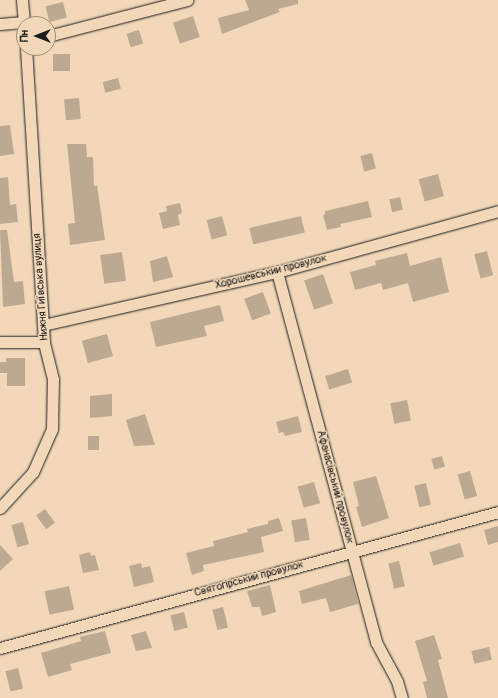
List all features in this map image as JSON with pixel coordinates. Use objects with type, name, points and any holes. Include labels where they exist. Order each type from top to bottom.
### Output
[{"type":"street","points":[[22,0],[23,16]]},
{"type":"street","points":[[56,34],[187,0]]},
{"type":"street","points":[[0,24],[16,23]]},
{"type":"street","name":"Нижня Гиївська вулиця","points":[[0,508],[33,472],[52,430],[53,379],[44,342],[26,56]]},
{"type":"street","name":"Хорошевський провулок","points":[[43,325],[277,272],[498,211]]},
{"type":"street","name":"Афанасівський провулок","points":[[277,272],[376,642],[397,681],[402,698]]},
{"type":"street","points":[[0,342],[44,342]]},
{"type":"street","name":"Святогірський провулок","points":[[0,648],[498,512]]},
{"type":"building","points":[[245,0],[298,0],[298,4],[278,9],[280,12],[222,34],[218,18],[249,10]]},
{"type":"building","points":[[63,2],[67,18],[56,20],[56,16],[48,16],[46,6]]},
{"type":"building","points":[[193,16],[200,37],[180,43],[173,22]]},
{"type":"building","points":[[139,30],[143,43],[131,47],[127,34]]},
{"type":"building","points":[[56,54],[70,54],[70,71],[53,71],[53,56],[56,56]]},
{"type":"building","points":[[118,78],[121,89],[105,93],[103,82]]},
{"type":"building","points":[[79,98],[81,119],[66,120],[64,99]]},
{"type":"building","points":[[10,125],[14,154],[0,156],[0,126]]},
{"type":"building","points":[[67,144],[86,144],[87,157],[93,157],[94,186],[97,185],[105,240],[70,245],[68,224],[75,223]]},
{"type":"building","points":[[372,153],[376,169],[364,171],[360,156]]},
{"type":"building","points":[[438,174],[444,196],[425,201],[419,179]]},
{"type":"building","points":[[8,177],[10,205],[16,204],[18,222],[0,224],[0,178]]},
{"type":"building","points":[[400,197],[403,210],[392,212],[389,199]]},
{"type":"building","points":[[368,201],[372,217],[340,224],[341,227],[327,230],[323,215],[325,215],[325,211]]},
{"type":"building","points":[[180,203],[182,213],[178,215],[180,225],[163,229],[159,213],[167,211],[166,206]]},
{"type":"building","points":[[222,216],[227,235],[212,239],[207,220]]},
{"type":"building","points":[[301,216],[305,233],[253,244],[249,228]]},
{"type":"building","points":[[0,230],[7,230],[14,282],[23,281],[25,304],[3,307]]},
{"type":"building","points":[[487,251],[493,275],[480,278],[474,254]]},
{"type":"building","points":[[122,252],[126,281],[104,284],[100,255]]},
{"type":"building","points":[[407,253],[410,266],[441,257],[449,292],[413,302],[408,283],[383,290],[381,283],[355,290],[350,272],[376,265],[375,261]]},
{"type":"building","points":[[167,256],[173,277],[153,282],[150,261]]},
{"type":"building","points":[[323,274],[333,303],[314,310],[304,281]]},
{"type":"building","points":[[263,292],[271,314],[252,320],[244,299]]},
{"type":"building","points":[[220,305],[224,321],[204,326],[207,336],[156,347],[150,322]]},
{"type":"building","points":[[107,334],[113,356],[88,363],[82,341]]},
{"type":"building","points":[[6,358],[25,358],[25,386],[7,386],[7,373],[0,373],[0,362],[6,362]]},
{"type":"building","points":[[348,369],[352,382],[329,389],[325,376]]},
{"type":"building","points":[[112,394],[112,416],[90,418],[90,396]]},
{"type":"building","points":[[407,400],[411,421],[394,424],[390,403]]},
{"type":"building","points":[[145,414],[155,445],[134,446],[126,420]]},
{"type":"building","points":[[298,416],[302,432],[285,436],[283,432],[279,433],[276,422]]},
{"type":"building","points":[[88,436],[99,436],[99,450],[88,450]]},
{"type":"building","points":[[442,456],[445,467],[434,469],[431,459]]},
{"type":"building","points":[[470,471],[477,496],[465,500],[458,475]]},
{"type":"building","points":[[376,476],[389,518],[362,527],[356,507],[359,506],[353,482]]},
{"type":"building","points":[[314,482],[320,503],[304,508],[298,487]]},
{"type":"building","points":[[426,483],[431,504],[419,507],[414,486]]},
{"type":"building","points":[[45,509],[55,523],[46,529],[36,515]]},
{"type":"building","points":[[279,518],[283,531],[261,537],[264,552],[203,565],[204,571],[192,575],[186,553],[214,546],[213,541],[248,532],[247,529],[268,524],[268,521]]},
{"type":"building","points":[[306,518],[310,540],[295,542],[291,521]]},
{"type":"building","points":[[23,522],[29,544],[17,547],[11,525]]},
{"type":"building","points":[[498,526],[498,542],[488,545],[484,530]]},
{"type":"building","points":[[460,543],[464,556],[433,566],[429,552]]},
{"type":"building","points":[[0,545],[13,559],[0,571]]},
{"type":"building","points":[[90,552],[91,556],[95,555],[99,570],[83,573],[79,555]]},
{"type":"building","points":[[399,561],[405,586],[394,589],[388,563]]},
{"type":"building","points":[[141,563],[142,568],[150,566],[154,582],[134,587],[129,566]]},
{"type":"building","points":[[351,575],[358,604],[330,612],[326,598],[302,604],[299,591]]},
{"type":"building","points":[[270,585],[276,612],[262,616],[260,607],[252,607],[247,591]]},
{"type":"building","points":[[69,586],[74,609],[50,615],[45,591]]},
{"type":"building","points":[[223,607],[228,627],[217,630],[212,610]]},
{"type":"building","points":[[184,612],[188,628],[174,631],[170,615]]},
{"type":"building","points":[[105,631],[111,653],[70,664],[72,670],[48,677],[41,653],[81,641],[80,637]]},
{"type":"building","points":[[146,631],[152,648],[136,651],[131,635]]},
{"type":"building","points":[[434,635],[442,659],[438,660],[448,698],[427,698],[423,682],[427,681],[415,641]]},
{"type":"building","points":[[489,647],[492,660],[474,664],[471,651]]},
{"type":"building","points":[[18,668],[23,688],[10,692],[5,671]]}]
